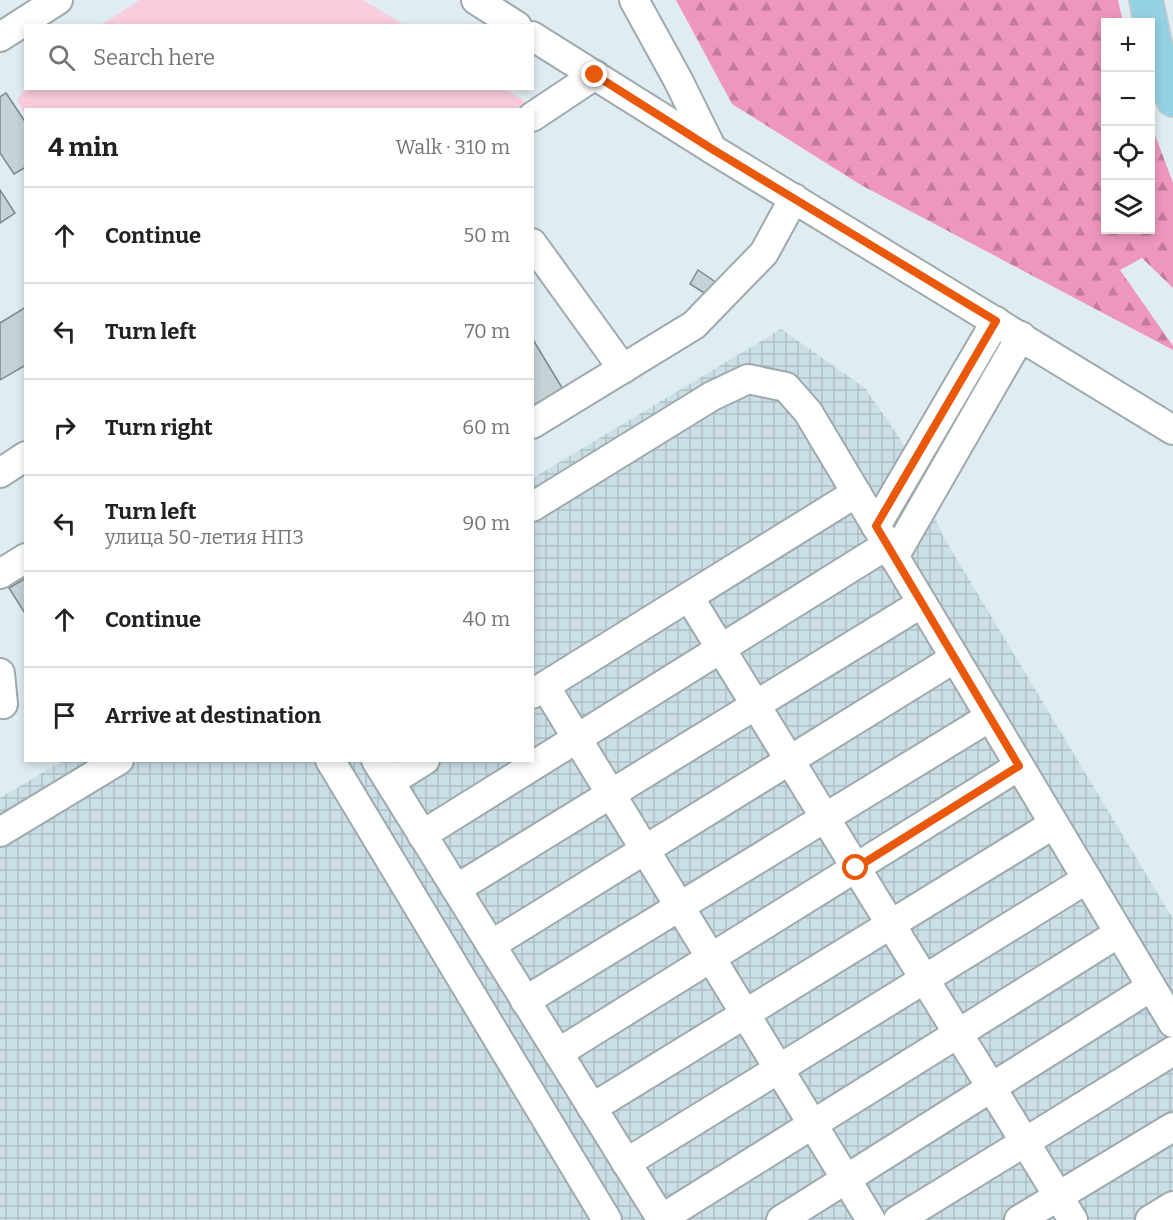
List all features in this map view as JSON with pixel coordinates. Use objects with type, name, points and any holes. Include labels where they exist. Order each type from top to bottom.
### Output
[{"type":"main road","points":[[1146,0],[1156,48],[1173,100]]},
{"type":"street","points":[[0,37],[57,0]]},
{"type":"street","points":[[476,0],[514,24]]},
{"type":"street","points":[[634,0],[678,80],[712,149]]},
{"type":"street","points":[[534,37],[712,149],[1173,430]]},
{"type":"street","points":[[534,116],[595,75]]},
{"type":"street","points":[[534,423],[694,325],[764,253],[794,198]]},
{"type":"street","points":[[534,246],[624,369]]},
{"type":"street","points":[[886,543],[996,321]]},
{"type":"street","points":[[422,835],[721,649],[886,543],[1021,336]]},
{"type":"street","points":[[534,506],[712,396],[748,379],[786,387],[808,412],[1173,1023]]},
{"type":"street","points":[[0,472],[24,457]]},
{"type":"street","points":[[856,493],[539,690],[577,739],[871,1220]]},
{"type":"street","points":[[0,574],[24,559]]},
{"type":"street","points":[[689,597],[1066,1208]]},
{"type":"street","points":[[456,890],[922,603]]},
{"type":"street","points":[[491,945],[955,658]]},
{"type":"street","points":[[0,673],[3,704]]},
{"type":"street","points":[[525,1001],[990,717]]},
{"type":"street","points":[[0,832],[116,762]]},
{"type":"street","points":[[331,762],[607,1220]]},
{"type":"street","points":[[418,762],[383,772],[661,1220],[1119,933]]},
{"type":"street","points":[[558,1053],[1019,766]]},
{"type":"street","points":[[592,1108],[1054,824]]},
{"type":"street","points":[[626,1163],[1087,879]]},
{"type":"street","points":[[781,1220],[1151,987]]},
{"type":"street","points":[[898,1220],[1173,1051]]},
{"type":"street","points":[[1019,1220],[1066,1208],[1173,1127]]},
{"type":"street","points":[[1150,1220],[1173,1206]]},
{"type":"shaded area","points":[[140,0],[363,0],[402,24],[103,24]]},
{"type":"shaded area","points":[[24,90],[507,90],[526,102],[517,108],[24,108],[24,112],[17,100]]},
{"type":"shaded area","points":[[781,329],[865,388],[901,440],[943,536],[1173,919],[1173,1220],[0,1220],[0,798],[60,762],[534,762],[534,477]]},
{"type":"green space","points":[[676,0],[1118,0],[1122,18],[1101,18],[1101,234],[1155,234],[1155,135],[1173,183],[1173,288],[1142,258],[1120,270],[1173,346],[1173,350],[861,185],[732,104]]},
{"type":"building","points":[[6,93],[24,120],[24,168],[14,174],[0,153],[0,97]]},
{"type":"building","points":[[0,190],[15,213],[0,223]]},
{"type":"building","points":[[698,270],[717,283],[709,296],[690,284]]},
{"type":"building","points":[[24,308],[24,366],[0,380],[0,323]]},
{"type":"building","points":[[534,341],[567,396],[534,415]]},
{"type":"building","points":[[24,579],[24,612],[9,588]]},
{"type":"route","points":[[595,75],[712,149],[996,321],[876,526],[1019,766],[856,868]]}]
